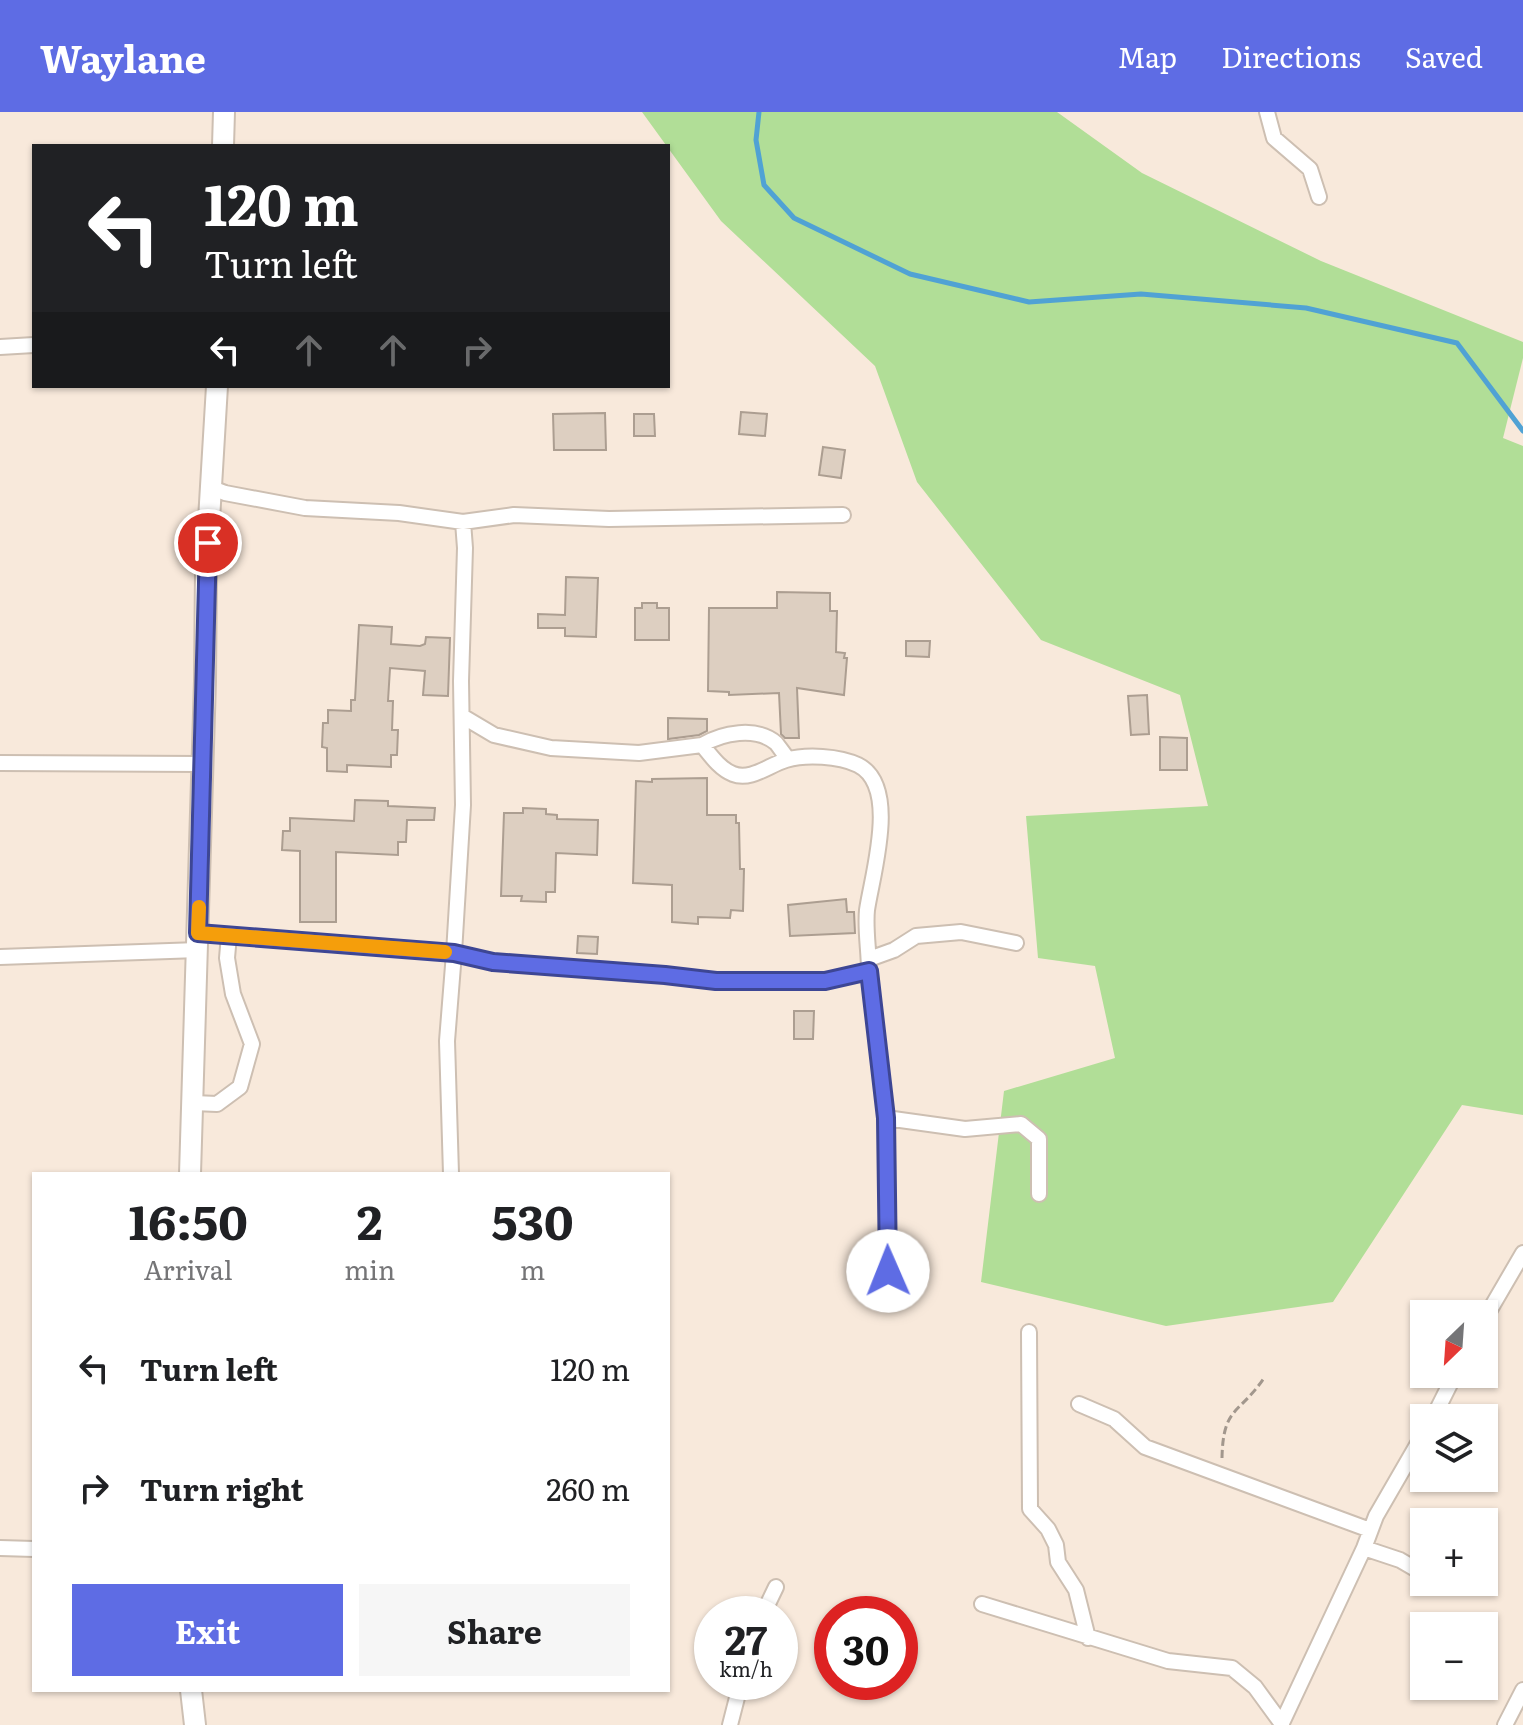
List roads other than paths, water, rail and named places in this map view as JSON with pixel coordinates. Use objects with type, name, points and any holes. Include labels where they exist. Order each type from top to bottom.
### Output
[{"type":"street","points":[[223,144],[224,112]]},
{"type":"street","points":[[1267,112],[1274,138],[1310,169],[1319,197]]},
{"type":"street","points":[[0,347],[32,345]]},
{"type":"street","points":[[190,1172],[206,570],[217,388]]},
{"type":"street","points":[[212,488],[305,508],[399,513],[463,522],[514,515],[609,519],[843,515]]},
{"type":"street","points":[[451,1172],[447,1041],[463,805],[463,522]]},
{"type":"street","points":[[462,716],[494,735],[551,748],[639,753],[702,745],[714,738],[738,733],[756,734],[775,742],[788,759]]},
{"type":"street","points":[[461,743],[494,735]]},
{"type":"street","points":[[702,745],[724,769],[740,776],[756,773],[788,759],[833,758],[860,766],[871,778],[882,809],[877,865],[867,912],[869,965],[886,1118],[888,1271]]},
{"type":"street","points":[[0,763],[201,764]]},
{"type":"street","points":[[0,957],[198,941],[229,935],[454,953],[493,962],[716,981],[825,981],[869,965],[916,936],[961,932],[1016,943]]},
{"type":"street","points":[[194,1103],[217,1104],[240,1087],[252,1044],[233,994],[227,958],[229,935]]},
{"type":"street","points":[[886,1118],[965,1129],[1021,1124],[1039,1139],[1039,1194]]},
{"type":"street","points":[[1496,1300],[1523,1253]]},
{"type":"street","points":[[1029,1332],[1030,1509],[1048,1529],[1056,1545],[1058,1562],[1076,1590],[1088,1638]]},
{"type":"street","points":[[1079,1404],[1114,1419],[1145,1447],[1370,1530]]},
{"type":"street","points":[[982,1604],[1168,1661],[1232,1668],[1255,1687],[1282,1724],[1370,1530],[1410,1458]]},
{"type":"street","points":[[0,1548],[32,1549]]},
{"type":"street","points":[[1364,1548],[1410,1566]]},
{"type":"street","points":[[772,1596],[776,1587]]},
{"type":"street","points":[[1505,1725],[1523,1690]]},
{"type":"street","points":[[191,1692],[195,1725]]},
{"type":"street","points":[[730,1725],[736,1700]]},
{"type":"waterway","points":[[759,112],[756,140],[764,185],[794,218],[910,274],[1029,302],[1141,294],[1306,308],[1457,343],[1523,431]]}]
